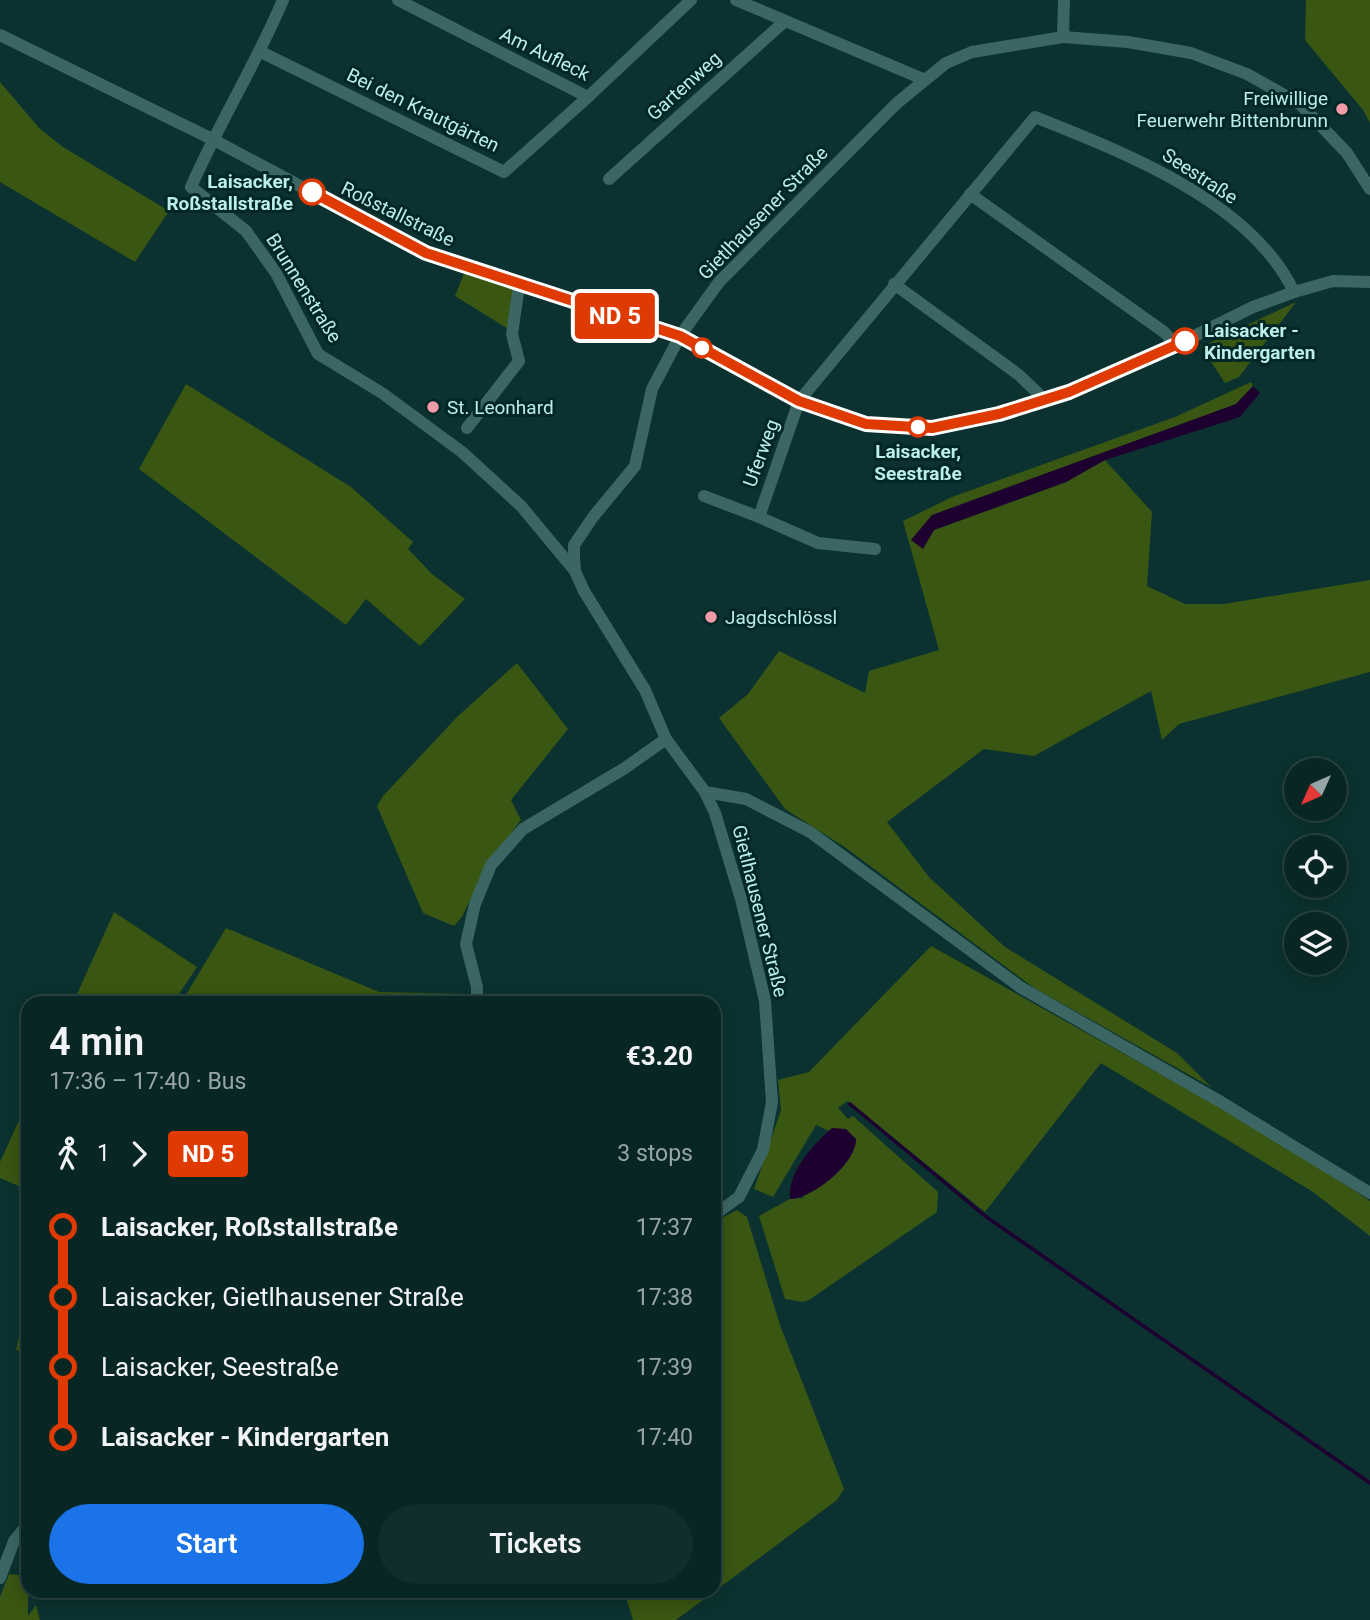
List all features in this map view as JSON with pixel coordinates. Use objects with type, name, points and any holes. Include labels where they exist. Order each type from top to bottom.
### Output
[{"type":"street","points":[[212,139],[261,51],[283,0]]},
{"type":"street","name":"Am Aufleck","points":[[398,0],[588,97],[691,0]]},
{"type":"street","points":[[736,0],[923,79]]},
{"type":"street","points":[[1063,37],[1064,0]]},
{"type":"street","name":"Gartenweg","points":[[609,179],[785,21]]},
{"type":"street","name":"Roßstallstraße","points":[[0,35],[212,139],[426,253],[519,286],[680,336]]},
{"type":"street","name":"Gietlhausener Straße","points":[[721,1210],[739,1198],[763,1150],[772,1102],[765,1001],[741,899],[715,813],[705,792],[666,738],[645,690],[584,591],[575,571],[574,545],[635,466],[652,389],[680,336],[719,282],[923,79],[946,63],[972,52],[1063,37],[1128,42],[1191,53],[1247,75],[1300,104],[1347,153],[1370,189]]},
{"type":"street","name":"Bei den Krautgärten","points":[[261,51],[504,172],[588,97]]},
{"type":"street","name":"Seestraße","points":[[799,401],[1035,117],[1133,156],[1203,197],[1264,247],[1284,272],[1294,292]]},
{"type":"street","name":"Brunnenstraße","points":[[212,139],[191,187],[246,231],[276,273],[318,354],[382,393],[461,452],[521,506],[575,571]]},
{"type":"street","points":[[970,194],[1164,332],[1176,345]]},
{"type":"street","points":[[680,336],[799,401],[866,424],[932,428],[999,414],[1069,392],[1176,345],[1253,307],[1294,292],[1333,281],[1370,282]]},
{"type":"street","points":[[894,284],[1019,375],[1043,398]]},
{"type":"street","points":[[467,428],[519,361],[512,334],[519,286]]},
{"type":"street","name":"Uferweg","points":[[759,517],[799,401]]},
{"type":"street","name":"Uferweg","points":[[704,496],[818,542],[875,549]]},
{"type":"street","points":[[477,996],[466,944],[475,904],[491,865],[523,828],[625,768],[666,738]]},
{"type":"street","points":[[705,792],[746,799],[810,832],[1020,987],[1221,1102],[1370,1193]]},
{"type":"street","points":[[0,1578],[14,1541],[21,1532]]},
{"type":"green space","points":[[1306,0],[1370,0],[1370,123],[1363,110],[1305,40]]},
{"type":"green space","points":[[0,82],[40,129],[63,147],[169,211],[135,262],[0,182]]},
{"type":"green space","points":[[465,271],[516,288],[510,330],[455,296]]},
{"type":"green space","points":[[1296,302],[1239,377],[1225,383],[1201,347]]},
{"type":"green space","points":[[1251,382],[1253,386],[1236,404],[934,530],[1066,482],[1105,460],[1152,512],[1147,586],[1185,604],[1224,604],[1370,580],[1370,672],[1179,724],[1162,740],[1151,691],[1034,756],[984,749],[887,822],[929,877],[1005,947],[1177,1053],[1211,1087],[1034,988],[846,848],[785,809],[719,718],[748,694],[779,651],[865,693],[869,671],[939,650],[903,521],[952,497],[1175,417]]},
{"type":"green space","points":[[186,384],[351,487],[413,542],[408,549],[432,574],[465,599],[420,646],[366,599],[346,625],[139,469]]},
{"type":"green space","points":[[517,663],[568,729],[511,800],[521,820],[487,865],[462,917],[454,926],[423,913],[377,806],[383,796],[458,716]]},
{"type":"green space","points":[[114,912],[197,967],[178,996],[76,996]]},
{"type":"green space","points":[[226,928],[379,992],[466,996],[185,996]]},
{"type":"green space","points":[[931,946],[1271,1136],[1370,1201],[1370,1236],[1313,1192],[1101,1063],[985,1212],[848,1101],[838,1108],[848,1119],[853,1116],[938,1192],[937,1212],[809,1300],[803,1302],[785,1299],[759,1216],[790,1199],[803,1198],[832,1128],[829,1131],[816,1125],[773,1197],[754,1189],[781,1110],[778,1080],[809,1072]]},
{"type":"green space","points":[[21,1116],[21,1187],[0,1178],[0,1162]]},
{"type":"green space","points":[[737,1210],[747,1217],[780,1325],[844,1489],[837,1500],[721,1586],[721,1218]]},
{"type":"green space","points":[[21,1328],[21,1352],[16,1350]]},
{"type":"green space","points":[[9,1574],[21,1575],[21,1598],[28,1598],[28,1616],[36,1605],[40,1620],[0,1620],[0,1597]]},
{"type":"green space","points":[[626,1598],[706,1598],[676,1620],[633,1620]]},
{"type":"shaded area","points":[[1253,386],[1260,393],[1240,417],[1105,460],[1066,482],[934,530],[923,549],[911,540],[932,515],[1236,404]]},
{"type":"shaded area","points":[[832,1128],[846,1129],[856,1139],[849,1159],[821,1186],[810,1193],[790,1199],[790,1189],[797,1169],[817,1142]]},
{"type":"waterway","points":[[850,1104],[985,1216],[1370,1483]]},
{"type":"bus line","points":[[312,192],[426,253],[519,286],[680,336],[799,401],[866,424],[932,428],[999,414],[1069,392],[1185,341]]},
{"type":"place","name":"Freiwillige Feuerwehr Bittenbrunn","points":[[1342,109]]},
{"type":"place","name":"Laisacker, Roßstallstraße","points":[[312,192]]},
{"type":"place","name":"Laisacker - Kindergarten","points":[[1185,341]]},
{"type":"place","name":"St. Leonhard","points":[[433,407]]},
{"type":"place","name":"Laisacker, Seestraße","points":[[918,427]]},
{"type":"place","name":"Jagdschlössl","points":[[711,617]]}]
